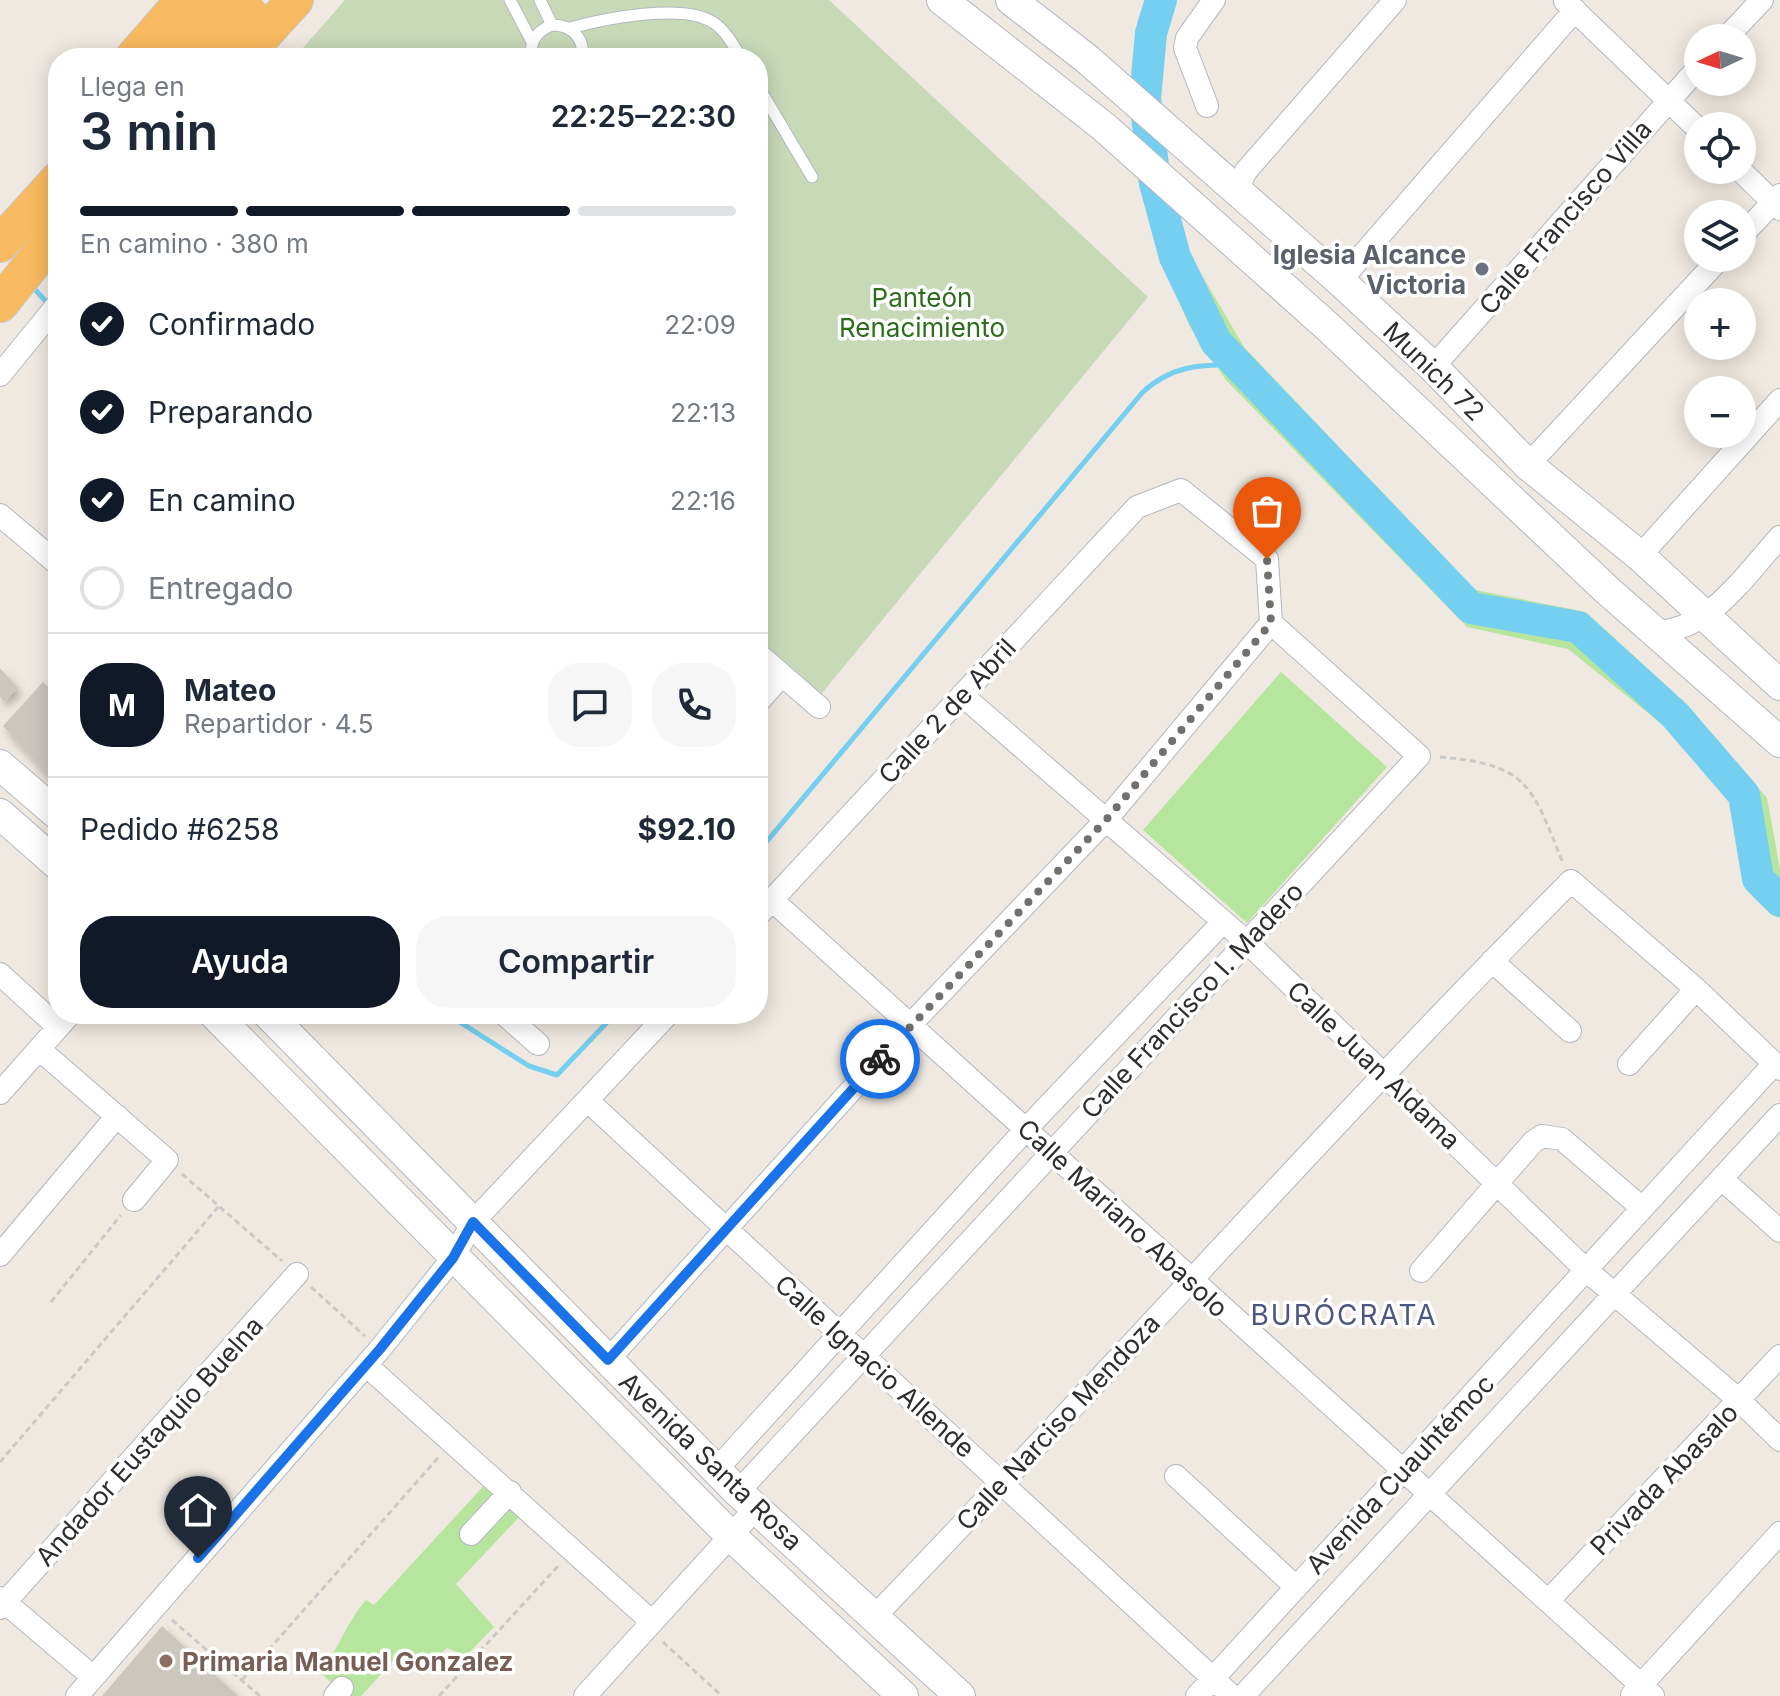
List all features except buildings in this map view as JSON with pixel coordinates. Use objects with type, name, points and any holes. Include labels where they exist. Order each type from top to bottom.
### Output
[{"type":"highway","points":[[142,48],[184,0]]},
{"type":"highway","points":[[181,48],[225,0]]},
{"type":"highway","points":[[219,48],[263,0]]},
{"type":"highway","points":[[251,48],[295,0]]},
{"type":"highway","points":[[12,231],[33,180],[48,161]]},
{"type":"highway","points":[[12,231],[48,191]]},
{"type":"highway","points":[[4,300],[48,248]]},
{"type":"main road","name":"Munich 72","points":[[942,0],[1104,127],[1340,338],[1654,632],[1780,742]]},
{"type":"main road","name":"Munich 72","points":[[1029,6],[1340,281],[1433,367],[1528,465],[1640,556],[1780,685]]},
{"type":"main road","points":[[0,765],[48,806]]},
{"type":"main road","points":[[0,814],[48,856]]},
{"type":"main road","name":"Avenida Santa Rosa","points":[[224,1024],[730,1535],[903,1696]]},
{"type":"main road","name":"Avenida Santa Rosa","points":[[278,1024],[716,1470],[960,1696]]},
{"type":"street","points":[[1207,106],[1185,48],[1187,38],[1214,0]]},
{"type":"street","points":[[1236,191],[1246,171],[1395,0]]},
{"type":"street","points":[[1739,24],[1762,0]]},
{"type":"street","points":[[1772,0],[1780,7]]},
{"type":"street","points":[[1340,281],[1570,5],[1684,115]]},
{"type":"street","name":"Calle Francisco Villa","points":[[1433,367],[1684,83]]},
{"type":"street","points":[[1756,184],[1777,202],[1756,222]]},
{"type":"street","points":[[1528,465],[1707,272]]},
{"type":"street","points":[[0,375],[48,324]]},
{"type":"street","points":[[1640,556],[1780,400]]},
{"type":"street","name":"Calle 2 de Abril","points":[[768,905],[1137,507],[1181,490],[1267,559],[1271,623]]},
{"type":"street","points":[[0,515],[48,556]]},
{"type":"street","points":[[1654,632],[1678,630],[1707,615],[1780,537]]},
{"type":"street","points":[[608,1360],[727,1232],[911,1024],[1106,820],[1271,623],[1419,756]]},
{"type":"street","points":[[768,663],[819,707]]},
{"type":"street","points":[[768,691],[782,675]]},
{"type":"street","name":"Calle Juan Aldama","points":[[962,695],[1248,943],[1585,1269],[1739,1400],[1780,1440]]},
{"type":"street","name":"Calle Francisco I. Madero","points":[[585,1696],[730,1535],[747,1500],[864,1358],[1050,1151],[1248,943],[1419,756]]},
{"type":"street","points":[[1571,881],[1696,989],[1777,1066]]},
{"type":"street","name":"Calle Narciso Mendoza","points":[[875,1616],[1004,1483],[1383,1074],[1571,881]]},
{"type":"street","name":"Calle Mariano Abasolo","points":[[768,910],[911,1024],[1189,1280],[1548,1601],[1642,1692]]},
{"type":"street","name":"Calle Francisco I. Madero","points":[[716,1470],[1027,1128],[1223,922]]},
{"type":"street","points":[[1492,961],[1570,1031]]},
{"type":"street","points":[[0,974],[48,1009]]},
{"type":"street","points":[[1629,1064],[1696,989]]},
{"type":"street","points":[[0,1093],[61,1024]]},
{"type":"street","points":[[515,1024],[538,1044]]},
{"type":"street","points":[[77,1696],[373,1357],[453,1258],[473,1222],[659,1024]]},
{"type":"street","points":[[39,1049],[167,1160],[134,1200]]},
{"type":"street","name":"Avenida Cuauhtémoc","points":[[1197,1696],[1404,1472],[1585,1269],[1777,1066]]},
{"type":"street","name":"Calle Ignacio Allende","points":[[588,1101],[1232,1696]]},
{"type":"street","name":"Avenida Cuauhtémoc","points":[[1243,1696],[1612,1293],[1723,1180],[1780,1115]]},
{"type":"street","points":[[0,1255],[117,1116]]},
{"type":"street","points":[[1421,1271],[1533,1142],[1552,1135],[1562,1139],[1642,1208]]},
{"type":"street","points":[[1723,1180],[1780,1231]]},
{"type":"street","name":"Andador Eustaquio Buelna","points":[[2,1603],[297,1274]]},
{"type":"street","name":"Privada Abasalo","points":[[1548,1601],[1780,1356]]},
{"type":"street","points":[[373,1357],[453,1442],[651,1621]]},
{"type":"street","points":[[1176,1476],[1296,1587]]},
{"type":"street","points":[[471,1534],[510,1492]]},
{"type":"street","points":[[1642,1692],[1780,1533]]},
{"type":"street","points":[[2,1603],[93,1677]]},
{"type":"lane","points":[[510,0],[532,42],[532,48]]},
{"type":"lane","points":[[540,0],[552,25]]},
{"type":"lane","points":[[532,42],[544,28],[552,25],[570,28],[616,15],[696,16],[714,22],[734,48]]},
{"type":"lane","points":[[570,28],[581,42],[581,48]]},
{"type":"lane","points":[[768,103],[812,177]]},
{"type":"path","points":[[1419,756],[1479,760],[1501,766],[1525,783],[1554,836],[1571,881]]},
{"type":"path","points":[[167,1160],[297,1274],[373,1357]]},
{"type":"path","points":[[51,1302],[134,1200]]},
{"type":"path","points":[[0,1462],[219,1206]]},
{"type":"path","points":[[242,1680],[453,1442]]},
{"type":"path","points":[[439,1696],[572,1550]]},
{"type":"path","points":[[156,1606],[260,1696]]},
{"type":"path","points":[[651,1621],[654,1634],[722,1696]]},
{"type":"green space","name":"Panteón Renacimiento","points":[[345,0],[829,0],[1148,297],[818,698],[768,656],[768,48],[303,48]]},
{"type":"green space","points":[[1145,99],[1170,171],[1185,246],[1244,347],[1475,590],[1586,612],[1686,704],[1767,798],[1780,869],[1780,918],[1759,903],[1729,802],[1668,729],[1568,649],[1467,627],[1226,380],[1189,325],[1157,248],[1135,170]]},
{"type":"green space","points":[[1281,672],[1387,767],[1247,923],[1143,830]]},
{"type":"green space","points":[[490,1479],[525,1511],[456,1584],[494,1627],[466,1656],[447,1648],[420,1675],[396,1658],[361,1696],[348,1696],[319,1672],[353,1618],[366,1600],[374,1605]]},
{"type":"waterway","points":[[1161,0],[1151,33],[1145,99],[1155,183],[1175,257],[1216,342],[1471,608],[1578,627],[1675,715],[1744,795],[1758,879],[1780,901]]},
{"type":"waterway","points":[[31,285],[48,304]]},
{"type":"waterway","points":[[768,840],[1142,393],[1163,377],[1186,368],[1238,365]]},
{"type":"waterway","points":[[463,1024],[529,1066],[557,1075],[605,1024]]},
{"type":"way so far","points":[[880,1059],[1106,820],[1271,623],[1267,559]]},
{"type":"place","name":"Iglesia Alcance Victoria","points":[[1482,269]]},
{"type":"place","name":"Primaria Manuel Gonzalez","points":[[166,1661]]},
{"type":"district","name":"BURÓCRATA","points":[[1344,1315]]},
{"type":"route","points":[[198,1558],[380,1349],[453,1258],[473,1222],[608,1360],[727,1232],[880,1059]]}]
